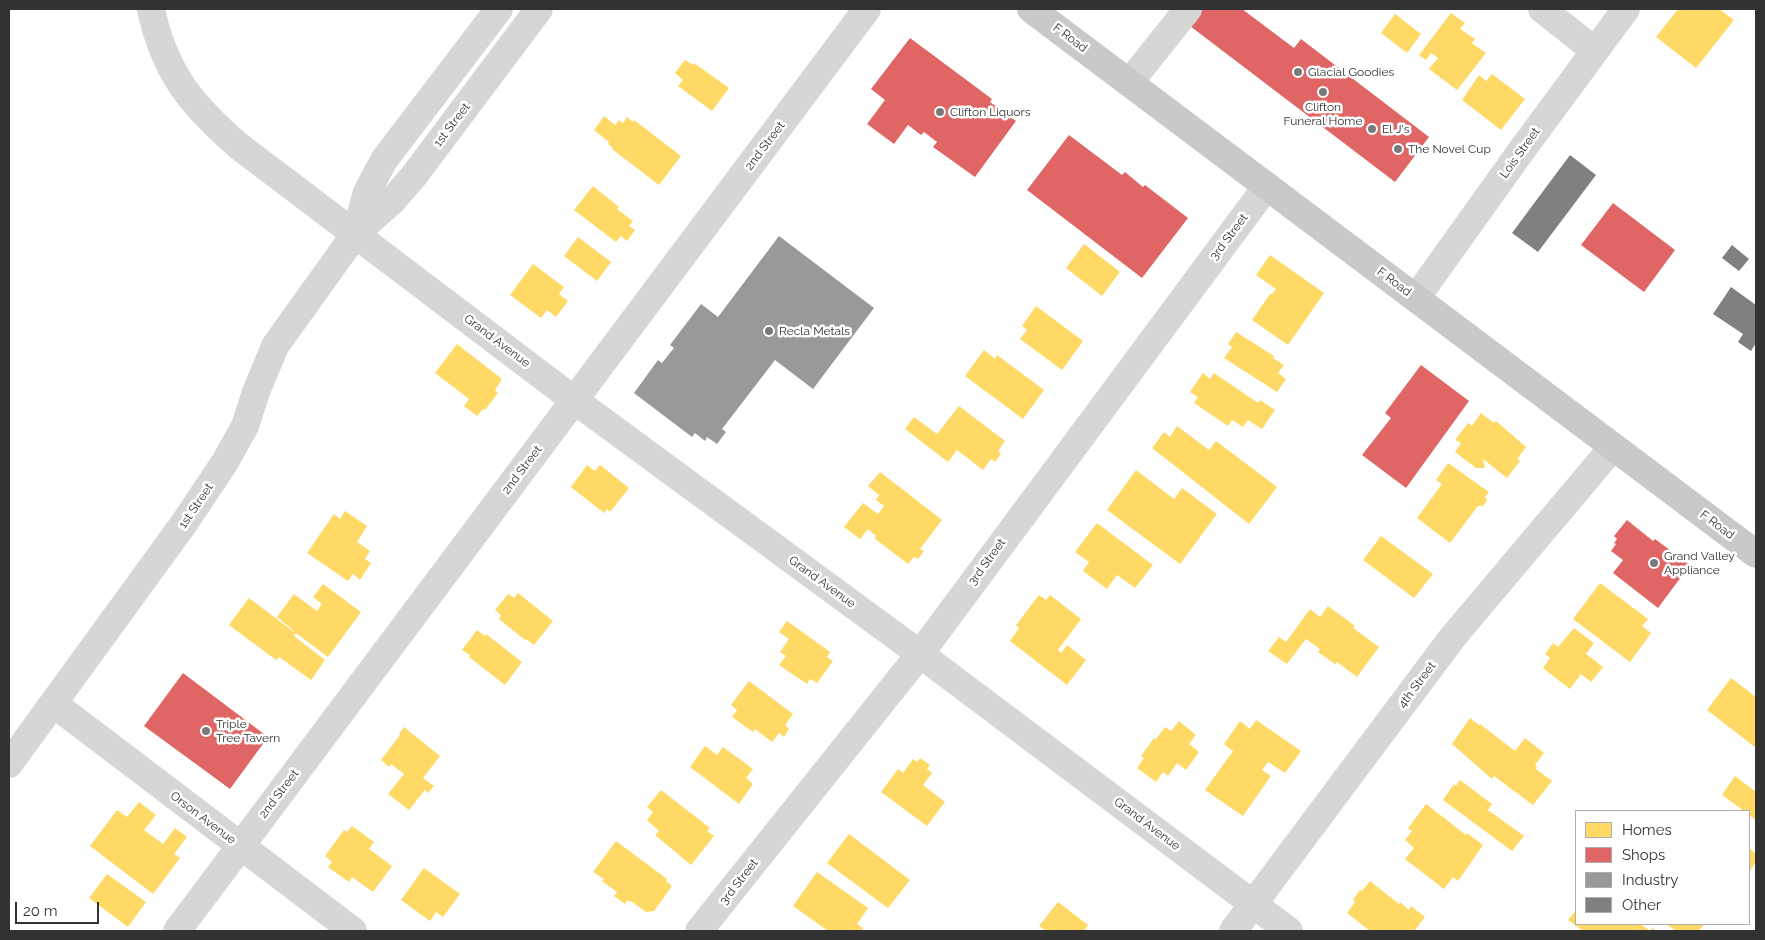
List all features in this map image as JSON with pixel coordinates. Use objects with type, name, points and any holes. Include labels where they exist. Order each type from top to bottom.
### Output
[{"type":"main road","name":"F Road","points":[[1031,9],[1755,552]]},
{"type":"street","name":"Grand Avenue","points":[[151,9],[154,23],[175,76],[192,102],[214,125],[240,147],[574,400],[920,654],[1289,931]]},
{"type":"street","name":"1st Street","points":[[356,233],[367,192],[384,160],[499,9]]},
{"type":"street","name":"1st Street","points":[[9,764],[185,522],[225,462],[245,426],[256,392],[275,346],[356,233],[392,201],[413,177],[539,9]]},
{"type":"street","name":"2nd Street","points":[[177,931],[867,9]]},
{"type":"street","points":[[1129,83],[1188,9]]},
{"type":"street","points":[[1542,9],[1595,51]]},
{"type":"street","name":"Lois Street","points":[[1416,298],[1626,9]]},
{"type":"street","name":"3rd Street","points":[[699,931],[920,654],[1266,186]]},
{"type":"street","name":"4th Street","points":[[1233,931],[1452,638],[1613,446]]},
{"type":"street","name":"Orson Avenue","points":[[54,704],[353,931]]},
{"type":"building: Homes","points":[[1678,9],[1719,9],[1734,20],[1696,68],[1656,37]]},
{"type":"building: Homes","points":[[1451,13],[1465,23],[1460,29],[1475,39],[1472,43],[1486,53],[1457,90],[1429,69],[1438,58],[1431,53],[1426,60],[1419,55]]},
{"type":"building: Homes","points":[[1395,14],[1421,34],[1407,53],[1381,33]]},
{"type":"building: Homes","points":[[685,60],[693,65],[694,63],[729,88],[712,111],[678,86],[683,80],[675,73]]},
{"type":"building: Homes","points":[[1492,74],[1525,99],[1501,130],[1462,100],[1479,75],[1486,81]]},
{"type":"building: Homes","points":[[604,116],[615,125],[619,120],[623,123],[627,117],[633,122],[634,120],[681,156],[659,185],[612,149],[608,144],[609,142],[594,130]]},
{"type":"building: Homes","points":[[593,186],[619,207],[617,209],[633,221],[629,226],[635,230],[627,241],[621,236],[616,242],[574,210]]},
{"type":"building: Homes","points":[[578,237],[611,262],[597,281],[564,256]]},
{"type":"building: Homes","points":[[1084,244],[1120,272],[1102,296],[1066,268]]},
{"type":"building: Homes","points":[[1270,255],[1324,293],[1288,345],[1252,320],[1270,294],[1276,289],[1256,275]]},
{"type":"building: Homes","points":[[533,264],[564,287],[559,294],[568,301],[556,317],[547,310],[541,318],[510,295]]},
{"type":"building: Homes","points":[[1036,306],[1083,341],[1062,370],[1020,339],[1027,330],[1022,326]]},
{"type":"building: Homes","points":[[1236,332],[1274,356],[1273,358],[1284,365],[1278,373],[1286,379],[1277,392],[1224,358],[1232,347],[1228,344]]},
{"type":"building: Homes","points":[[457,344],[502,379],[495,390],[498,393],[485,410],[483,409],[477,416],[464,406],[469,399],[435,373]]},
{"type":"building: Homes","points":[[984,350],[995,359],[997,355],[1044,390],[1023,419],[965,376]]},
{"type":"building: Homes","points":[[1203,373],[1210,379],[1214,373],[1258,403],[1260,400],[1275,410],[1262,429],[1248,420],[1243,427],[1232,420],[1228,426],[1194,403],[1198,397],[1190,392]]},
{"type":"building: Homes","points":[[959,406],[1005,441],[998,451],[1001,454],[995,462],[991,459],[983,470],[957,450],[948,462],[905,429],[914,417],[937,434]]},
{"type":"building: Homes","points":[[1481,413],[1494,423],[1496,421],[1526,447],[1517,459],[1520,461],[1507,478],[1483,459],[1485,468],[1476,468],[1455,452],[1461,443],[1455,440],[1468,423],[1472,426]]},
{"type":"building: Homes","points":[[1177,426],[1209,450],[1216,441],[1277,487],[1249,524],[1152,448],[1164,432],[1170,437]]},
{"type":"building: Homes","points":[[1448,463],[1489,492],[1485,497],[1487,500],[1483,506],[1478,506],[1450,543],[1417,518],[1442,484],[1436,480]]},
{"type":"building: Homes","points":[[587,465],[595,471],[600,465],[629,488],[610,512],[607,509],[604,513],[571,487]]},
{"type":"building: Homes","points":[[1136,470],[1174,499],[1182,488],[1217,514],[1180,564],[1107,510]]},
{"type":"building: Homes","points":[[880,472],[942,520],[920,549],[924,551],[918,559],[914,557],[908,564],[874,538],[876,536],[868,529],[860,539],[844,527],[863,503],[878,514],[884,506],[876,500],[879,495],[868,486]]},
{"type":"building: Homes","points":[[345,511],[367,526],[357,542],[370,551],[365,559],[371,563],[360,580],[353,574],[348,581],[307,553],[334,514],[340,519]]},
{"type":"building: Homes","points":[[1097,523],[1153,565],[1135,588],[1117,575],[1107,589],[1083,571],[1089,562],[1075,552]]},
{"type":"building: Homes","points":[[1381,536],[1433,574],[1414,598],[1363,560]]},
{"type":"building: Homes","points":[[1600,583],[1648,619],[1642,626],[1651,633],[1630,662],[1573,619]]},
{"type":"building: Homes","points":[[323,584],[361,612],[328,657],[296,633],[294,636],[325,660],[311,680],[279,657],[276,660],[229,625],[249,598],[294,632],[277,617],[294,594],[317,611],[322,604],[313,597]]},
{"type":"building: Homes","points":[[518,593],[553,621],[534,645],[499,619],[501,615],[495,610],[508,594],[514,598]]},
{"type":"building: Homes","points":[[1039,595],[1046,600],[1050,595],[1081,619],[1058,650],[1061,653],[1067,645],[1086,660],[1067,685],[1010,641],[1019,628],[1016,625]]},
{"type":"building: Homes","points":[[1328,606],[1379,647],[1357,677],[1337,662],[1335,664],[1318,652],[1320,649],[1306,639],[1287,664],[1268,651],[1279,637],[1286,642],[1310,609],[1320,617]]},
{"type":"building: Homes","points":[[787,621],[830,652],[827,657],[833,661],[817,683],[810,679],[807,684],[779,665],[786,656],[780,652],[789,639],[779,632]]},
{"type":"building: Homes","points":[[1574,628],[1594,643],[1586,654],[1603,667],[1591,682],[1581,674],[1570,689],[1543,668],[1550,658],[1545,654],[1553,643],[1558,647]]},
{"type":"building: Homes","points":[[477,630],[485,636],[486,634],[522,662],[505,685],[462,650]]},
{"type":"building: Homes","points":[[1731,678],[1756,697],[1756,748],[1707,710]]},
{"type":"building: Homes","points":[[749,681],[793,714],[785,725],[789,729],[784,737],[779,733],[772,742],[755,729],[753,732],[732,717],[737,710],[731,705]]},
{"type":"building: Homes","points":[[1470,718],[1515,751],[1525,738],[1544,753],[1535,765],[1536,769],[1552,781],[1533,805],[1494,776],[1492,779],[1452,744]]},
{"type":"building: Homes","points":[[1256,720],[1301,751],[1285,773],[1268,762],[1262,770],[1271,776],[1243,816],[1205,790],[1233,751],[1224,744],[1240,721],[1250,729]]},
{"type":"building: Homes","points":[[1179,721],[1196,735],[1189,744],[1199,752],[1186,770],[1177,763],[1168,776],[1163,772],[1156,782],[1137,768],[1144,758],[1141,756],[1165,727],[1171,731]]},
{"type":"building: Homes","points":[[404,727],[440,756],[423,778],[434,786],[428,793],[425,790],[409,810],[388,794],[404,774],[391,764],[389,767],[381,760]]},
{"type":"building: Homes","points":[[705,746],[717,755],[723,747],[753,769],[746,778],[753,784],[739,804],[690,767]]},
{"type":"building: Homes","points":[[920,758],[930,765],[927,769],[932,773],[923,785],[945,802],[927,826],[881,792],[898,769],[903,773],[913,759],[917,762]]},
{"type":"building: Homes","points":[[1735,776],[1756,792],[1756,820],[1750,816],[1750,810],[1743,810],[1722,795]]},
{"type":"building: Homes","points":[[1460,780],[1492,804],[1488,810],[1524,836],[1512,851],[1443,800],[1454,784],[1456,786]]},
{"type":"building: Homes","points":[[661,790],[710,828],[707,831],[714,836],[691,865],[655,835],[659,831],[647,820],[653,812],[647,807]]},
{"type":"building: Homes","points":[[139,802],[156,815],[144,830],[163,844],[175,828],[187,837],[174,854],[180,858],[153,894],[90,846],[117,810],[127,817]]},
{"type":"building: Homes","points":[[1426,804],[1466,835],[1467,833],[1483,845],[1458,881],[1453,877],[1444,889],[1405,859],[1414,848],[1405,840],[1412,831],[1408,828]]},
{"type":"building: Homes","points":[[352,826],[374,842],[369,849],[392,866],[373,892],[352,877],[349,882],[328,867],[332,862],[325,856],[344,830],[347,832]]},
{"type":"building: Homes","points":[[849,834],[910,880],[888,908],[827,863]]},
{"type":"building: Homes","points":[[616,841],[667,879],[666,881],[672,886],[654,911],[646,912],[627,900],[625,904],[614,896],[617,892],[602,881],[604,879],[593,872]]},
{"type":"building: Homes","points":[[1750,849],[1756,854],[1756,862],[1750,871]]},
{"type":"building: Homes","points":[[424,868],[460,894],[443,917],[436,912],[430,921],[401,900]]},
{"type":"building: Homes","points":[[817,872],[868,908],[857,924],[863,928],[861,931],[828,931],[793,906]]},
{"type":"building: Homes","points":[[107,874],[146,902],[128,927],[89,898]]},
{"type":"building: Homes","points":[[1370,881],[1399,904],[1400,902],[1409,910],[1411,906],[1425,917],[1415,930],[1370,931],[1347,913],[1355,902],[1353,900],[1360,890],[1362,891]]},
{"type":"building: Homes","points":[[1058,902],[1088,925],[1084,931],[1046,931],[1039,926]]},
{"type":"building: Homes","points":[[1575,911],[1575,925],[1642,925],[1650,931],[1583,931],[1568,920]]},
{"type":"building: Homes","points":[[1667,925],[1703,925],[1699,931],[1676,931]]},
{"type":"building: Shops","points":[[1203,9],[1242,9],[1294,48],[1301,39],[1429,137],[1395,182],[1190,26]]},
{"type":"building: Shops","name":"Clifton Liquors","points":[[910,38],[992,99],[990,102],[1016,121],[975,177],[933,147],[937,142],[924,132],[921,135],[908,125],[894,144],[867,124],[885,100],[871,89]]},
{"type":"building: Shops","points":[[1069,135],[1122,175],[1125,172],[1143,187],[1145,185],[1188,218],[1142,278],[1027,190]]},
{"type":"building: Shops","points":[[1613,203],[1675,250],[1644,292],[1581,245]]},
{"type":"building: Shops","points":[[1421,365],[1469,401],[1406,488],[1362,455],[1391,418],[1385,413]]},
{"type":"building: Shops","name":"Grand Valley Appliance","points":[[1627,520],[1653,541],[1655,539],[1690,565],[1658,608],[1613,573],[1623,560],[1611,551],[1617,539],[1614,536]]},
{"type":"building: Shops","name":"Triple Tree Tavern","points":[[183,673],[268,737],[230,789],[144,726]]},
{"type":"building: Industry","name":"Recla Metals","points":[[779,236],[874,308],[813,389],[775,360],[722,429],[726,432],[717,444],[707,437],[705,441],[695,433],[692,437],[634,393],[658,360],[662,363],[674,348],[670,345],[701,304],[718,317]]},
{"type":"building: Other","points":[[1570,155],[1596,175],[1538,252],[1512,233]]},
{"type":"building: Other","points":[[1732,245],[1749,259],[1739,271],[1722,258]]},
{"type":"building: Other","points":[[1731,287],[1756,305],[1756,343],[1751,351],[1738,342],[1743,334],[1713,314]]},
{"type":"place","name":"Glacial Goodies","points":[[1298,72]]},
{"type":"place","name":"Clifton Funeral Home","points":[[1323,92]]},
{"type":"place","name":"Clifton Liquors","points":[[940,112]]},
{"type":"place","name":"El J's","points":[[1372,129]]},
{"type":"place","name":"The Novel Cup","points":[[1398,149]]},
{"type":"place","name":"Recla Metals","points":[[769,331]]},
{"type":"place","name":"Grand Valley Appliance","points":[[1654,563]]},
{"type":"place","name":"Triple Tree Tavern","points":[[206,731]]}]
